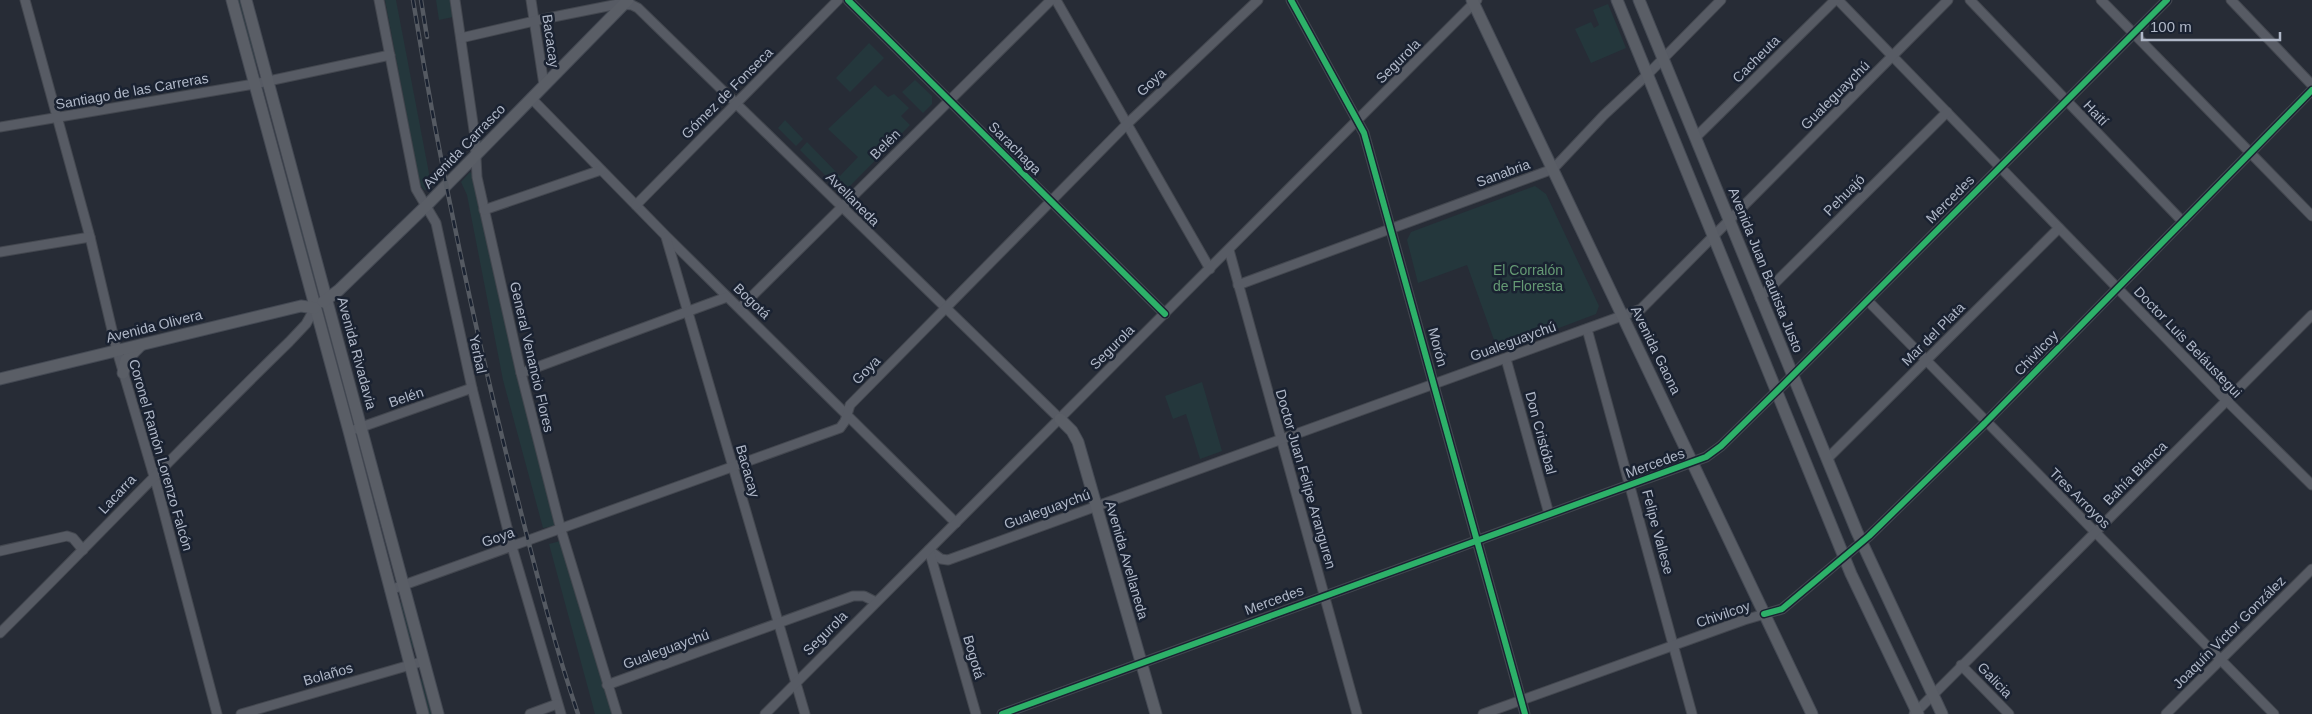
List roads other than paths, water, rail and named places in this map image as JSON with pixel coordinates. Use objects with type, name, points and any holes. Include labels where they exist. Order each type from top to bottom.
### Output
[{"type":"main road","name":"Avenida Rivadavia","points":[[232,0],[349,431],[423,714]]},
{"type":"main road","name":"Avenida Rivadavia","points":[[246,0],[438,714]]},
{"type":"main road","points":[[1617,0],[1778,391],[1844,558],[1916,713]]},
{"type":"main road","name":"Avenida Juan Bautista Justo","points":[[1639,0],[1862,543],[1942,714]]},
{"type":"main road","name":"Avenida Carrasco","points":[[315,308],[426,206],[626,1]]},
{"type":"main road","name":"Avenida Gaona","points":[[1475,1],[1812,714]]},
{"type":"main road","name":"Avenida Olivera","points":[[0,379],[117,351],[145,342],[301,306],[315,308]]},
{"type":"main road","points":[[123,373],[126,360],[145,342]]},
{"type":"main road","name":"Avenida Avellaneda","points":[[1060,419],[1072,431],[1078,442],[1156,714]]},
{"type":"street","name":"Coronel Ramón Lorenzo Falcón","points":[[25,0],[90,237],[117,351],[218,714]]},
{"type":"street","name":"Yerbal","points":[[380,0],[416,189],[436,223],[472,388],[512,547],[561,714]]},
{"type":"street","name":"General Venancio Flores","points":[[455,0],[476,155],[477,177],[484,210],[521,373],[561,530],[616,714]]},
{"type":"street","name":"Bacacay","points":[[532,0],[544,85]]},
{"type":"street","name":"Gómez de Fonseca","points":[[636,205],[838,0]]},
{"type":"street","name":"Sarachaga","points":[[848,0],[1165,314]]},
{"type":"street","name":"Belén","points":[[740,308],[1051,0]]},
{"type":"street","points":[[1056,0],[1210,269]]},
{"type":"street","name":"Goya","points":[[390,590],[834,431],[843,425],[850,405],[1127,124],[1258,0]]},
{"type":"street","name":"Morón","points":[[1291,0],[1364,133],[1435,383],[1525,714]]},
{"type":"street","name":"Sanabria","points":[[1238,285],[1553,169],[1604,115],[1648,74],[1721,0]]},
{"type":"street","name":"Doctor Luis Beláustegui","points":[[1836,0],[2227,401],[2312,485]]},
{"type":"street","name":"Cacheuta","points":[[1696,137],[1836,0]]},
{"type":"street","name":"Gualeguaychú","points":[[929,550],[941,559],[948,560],[1641,309],[1948,0]]},
{"type":"street","name":"Haití","points":[[1970,0],[2183,222]]},
{"type":"street","points":[[2101,0],[2312,216]]},
{"type":"street","name":"Mercedes","points":[[1002,714],[1324,595],[1693,463],[1720,446],[1778,391],[2167,0]]},
{"type":"street","points":[[2231,0],[2312,85]]},
{"type":"street","points":[[461,38],[626,1]]},
{"type":"street","name":"Avellaneda","points":[[626,1],[646,13],[841,207],[1060,419]]},
{"type":"street","name":"Segurola","points":[[765,714],[1475,1]]},
{"type":"street","name":"Santiago de las Carreras","points":[[0,127],[254,84],[390,55]]},
{"type":"street","name":"Chivilcoy","points":[[1483,714],[1782,609],[1862,543],[1985,423],[2312,90]]},
{"type":"street","name":"Bogotá","points":[[531,98],[666,236],[956,523]]},
{"type":"street","name":"Pehuajó","points":[[1760,298],[1947,112]]},
{"type":"street","points":[[484,210],[601,170]]},
{"type":"street","name":"Mar del Plata","points":[[1827,459],[2059,228]]},
{"type":"street","name":"Bacacay","points":[[666,236],[805,714]]},
{"type":"street","points":[[0,252],[90,237]]},
{"type":"street","name":"Doctor Juan Felipe Aranguren","points":[[1229,250],[1357,714]]},
{"type":"street","points":[[521,373],[728,297]]},
{"type":"street","name":"Tres Arroyos","points":[[1868,301],[1985,423],[2274,714]]},
{"type":"street","name":"Lacarra","points":[[0,633],[83,550],[153,476],[289,342],[306,324],[315,308]]},
{"type":"street","name":"Bahía Blanca","points":[[1916,713],[1961,665],[2312,315]]},
{"type":"street","name":"Felipe Vallese","points":[[1587,330],[1631,485],[1692,714]]},
{"type":"street","name":"Don Cristóbal","points":[[1506,359],[1549,514]]},
{"type":"street","name":"Belén","points":[[349,431],[472,388]]},
{"type":"street","points":[[0,551],[67,536],[73,538],[83,550]]},
{"type":"street","name":"Bogotá","points":[[929,550],[976,714]]},
{"type":"street","name":"Joaquín Victor González","points":[[2166,714],[2312,569]]},
{"type":"street","name":"Gualeguaychú","points":[[607,685],[853,596],[864,596],[876,602]]},
{"type":"street","name":"Bolaños","points":[[240,714],[424,661]]},
{"type":"street","name":"Galicia","points":[[1961,665],[2009,714]]},
{"type":"street","points":[[530,714],[557,704]]},
{"type":"railway","points":[[413,0],[446,181],[484,362],[543,598],[578,714]]},
{"type":"railway","points":[[421,0],[427,37]]},
{"type":"park label","name":"El Corralón de Floresta","points":[[1528,278]]}]
